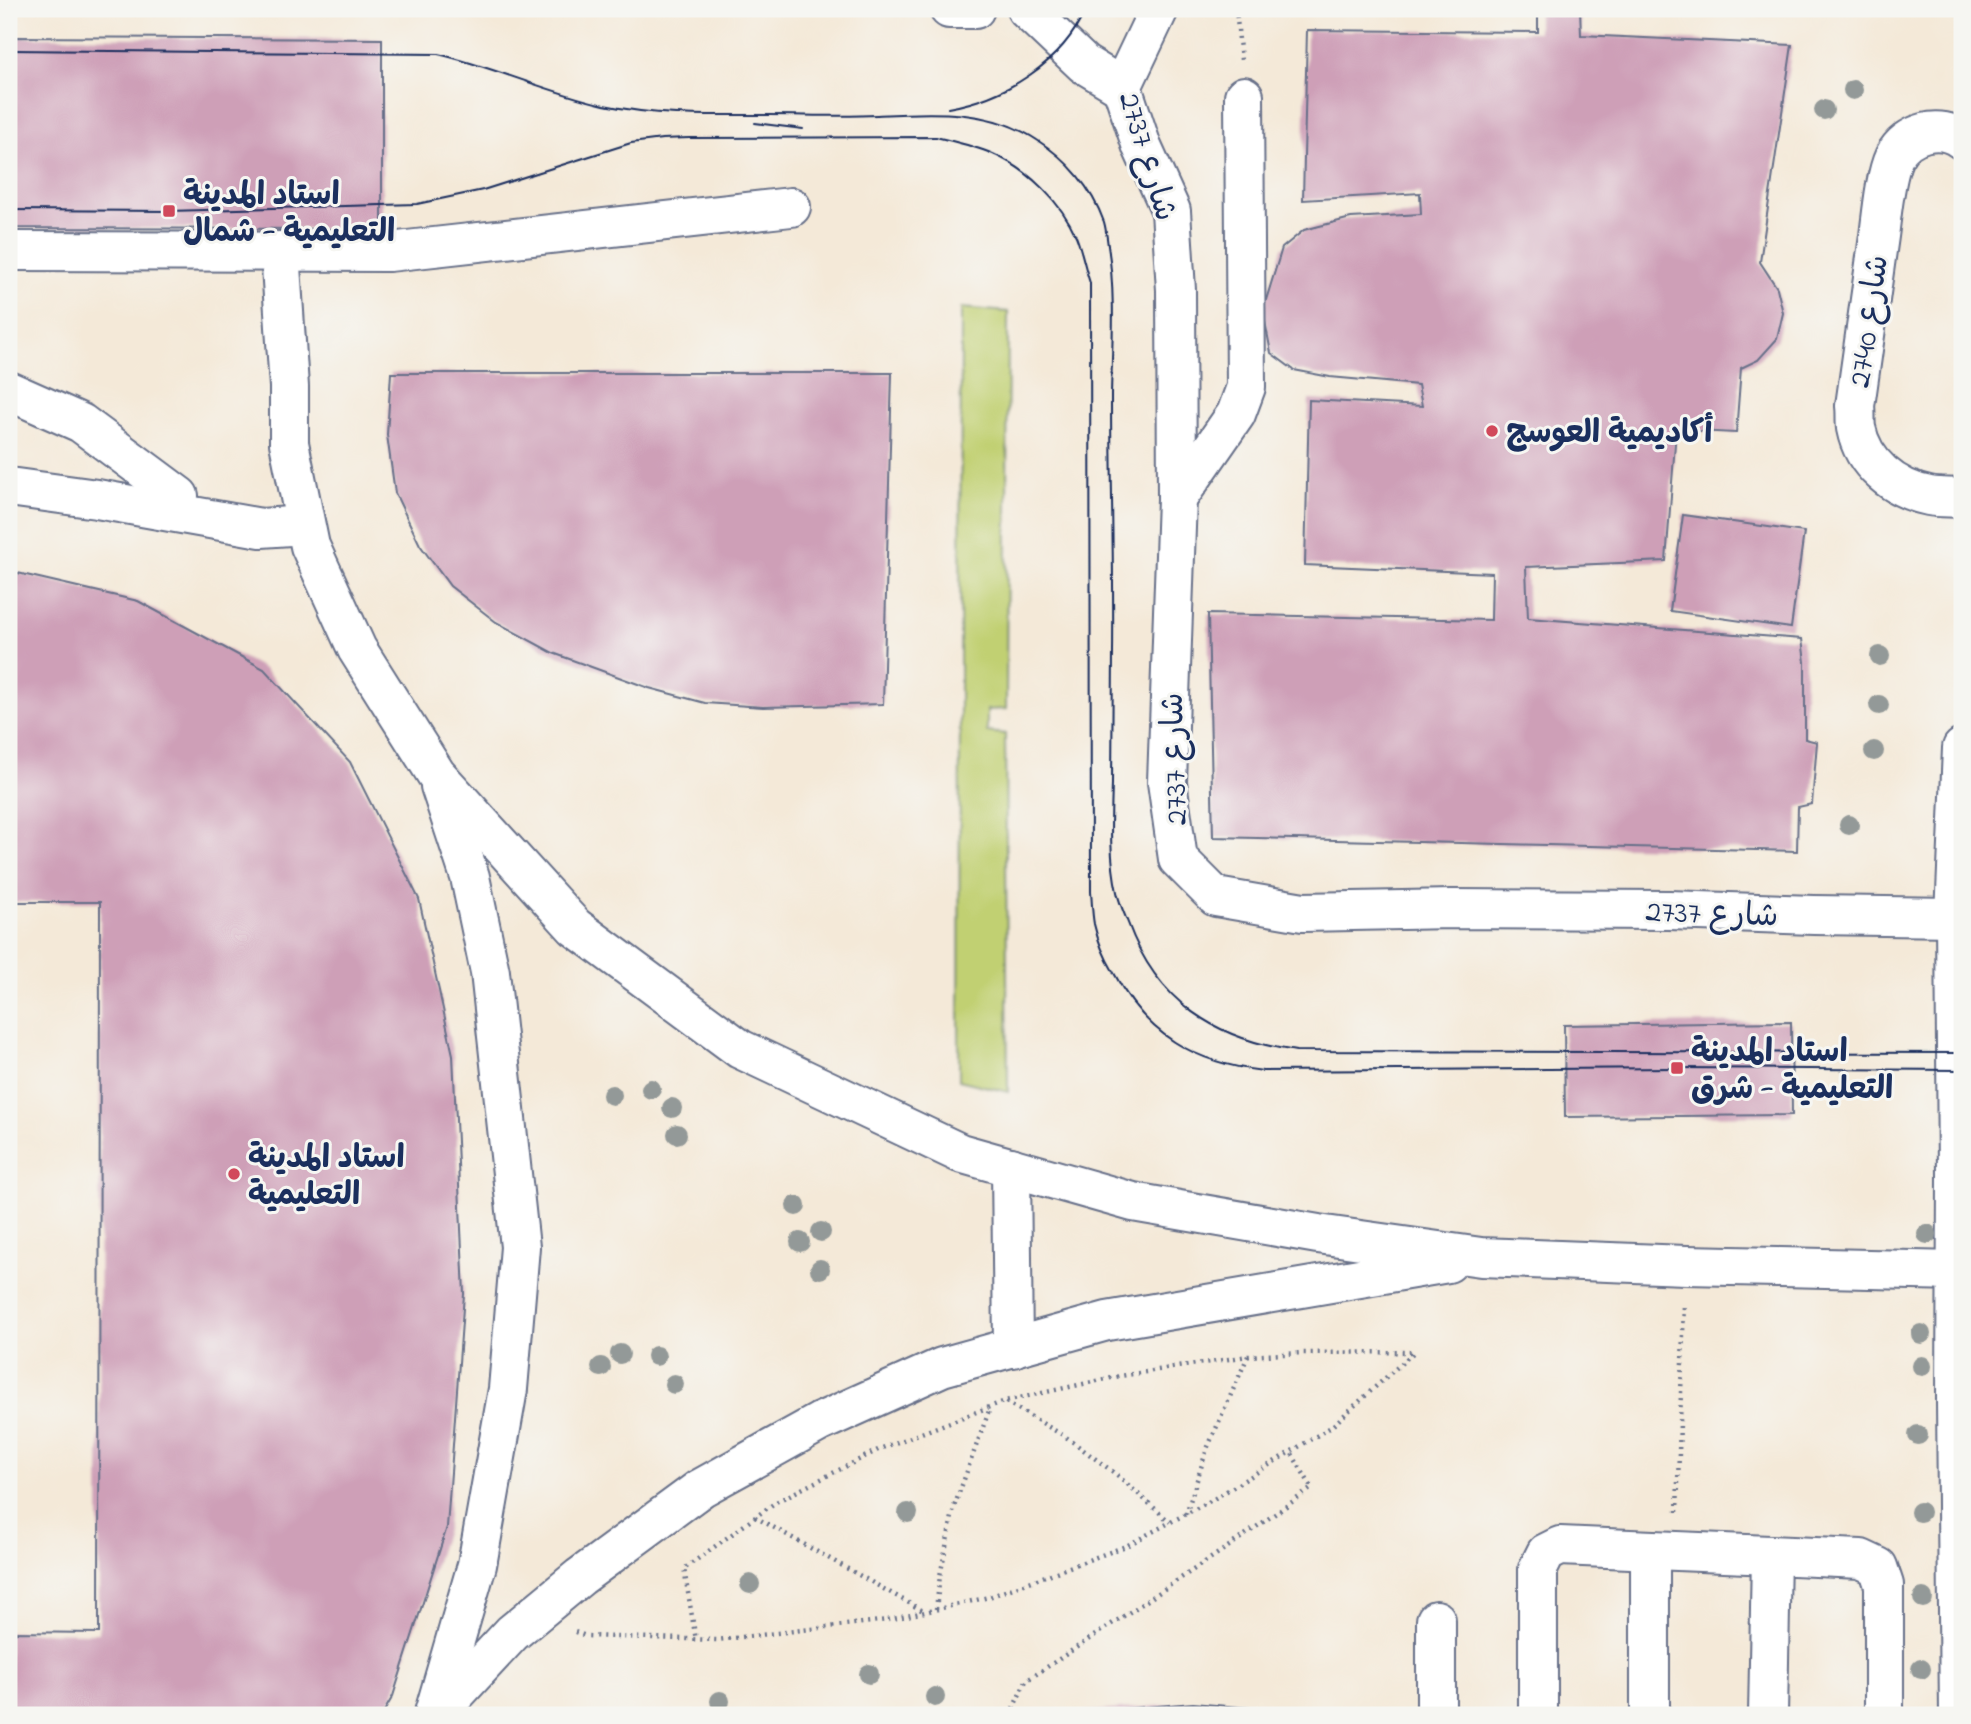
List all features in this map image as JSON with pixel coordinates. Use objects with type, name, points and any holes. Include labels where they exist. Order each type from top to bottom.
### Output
[{"type":"street","points":[[949,9],[975,9]]},
{"type":"street","points":[[1027,9],[1084,64],[1122,88]]},
{"type":"street","name":"شارع 2737","points":[[1159,9],[1122,88],[1142,147],[1171,211],[1176,290],[1177,499],[1167,782],[1178,859],[1216,897],[1303,912],[1452,909],[1669,910],[1955,917]]},
{"type":"street","points":[[1177,499],[1236,414],[1246,387],[1244,96]]},
{"type":"street","name":"شارع 2740","points":[[1962,140],[1941,131],[1923,132],[1906,141],[1894,156],[1882,213],[1855,406],[1856,428],[1874,467],[1908,489],[1929,496],[1962,498]]},
{"type":"street","points":[[9,251],[389,252],[791,207]]},
{"type":"street","points":[[280,251],[289,387],[289,443],[305,525],[310,546],[358,649],[436,775],[575,927],[740,1049],[960,1153],[1133,1202],[1318,1234],[1481,1257],[1957,1271]]},
{"type":"street","points":[[9,391],[81,424],[179,496]]},
{"type":"street","points":[[9,487],[97,499],[261,528],[305,525]]},
{"type":"street","points":[[1959,1715],[1955,917],[1962,748]]},
{"type":"street","points":[[434,1715],[477,1565],[508,1389],[520,1247],[490,972],[470,877],[436,775]]},
{"type":"street","points":[[1011,1167],[1013,1348]]},
{"type":"street","points":[[434,1715],[512,1633],[580,1577],[701,1488],[820,1422],[942,1367],[1107,1321],[1481,1257]]},
{"type":"street","points":[[1538,1715],[1538,1569],[1546,1553],[1560,1546],[1861,1559],[1878,1567],[1884,1585],[1884,1715]]},
{"type":"street","points":[[1650,1715],[1663,1550]]},
{"type":"street","points":[[1768,1715],[1771,1555]]},
{"type":"street","points":[[1436,1620],[1436,1715]]},
{"type":"path","points":[[1236,9],[1244,96]]},
{"type":"path","points":[[1663,1550],[1686,1265]]},
{"type":"path","points":[[531,1617],[586,1636],[696,1640],[717,1640],[888,1620],[989,1597],[1126,1546],[1185,1515],[1331,1427],[1414,1352],[1248,1356],[1120,1376],[1005,1401],[881,1448],[776,1502],[684,1569],[696,1640]]},
{"type":"path","points":[[1185,1515],[1207,1449],[1248,1356]]},
{"type":"path","points":[[1005,1401],[1066,1437],[1116,1474],[1170,1522]]},
{"type":"path","points":[[936,1609],[954,1507],[990,1407]]},
{"type":"path","points":[[1010,1715],[1026,1681],[1312,1488],[1291,1452]]},
{"type":"path","points":[[755,1517],[925,1612]]},
{"type":"green space","points":[[961,308],[1008,312],[1006,709],[987,710],[987,732],[1005,734],[1008,1092],[959,1080]]},
{"type":"building","name":"أكاديمية العوسج","points":[[1538,9],[1580,9],[1581,35],[1792,45],[1760,262],[1777,288],[1783,313],[1777,339],[1758,360],[1741,368],[1736,433],[1676,430],[1666,561],[1526,567],[1528,618],[1802,639],[1805,662],[1805,739],[1817,742],[1812,804],[1798,807],[1797,851],[1213,837],[1208,614],[1491,620],[1492,573],[1305,565],[1309,400],[1422,406],[1418,385],[1330,377],[1294,370],[1271,353],[1263,310],[1282,248],[1304,230],[1351,218],[1421,214],[1420,193],[1303,200],[1307,30],[1538,32]]},
{"type":"building","points":[[9,37],[382,39],[382,229],[9,228]]},
{"type":"building","points":[[391,373],[892,373],[883,704],[763,707],[705,703],[649,688],[553,653],[496,622],[450,586],[420,545],[395,493],[387,435]]},
{"type":"building","points":[[1683,515],[1804,532],[1791,628],[1670,611]]},
{"type":"building","name":"استاد المدينة التعليمية","points":[[9,571],[138,601],[264,669],[350,762],[419,899],[453,1055],[464,1294],[447,1527],[393,1696],[382,1715],[9,1715],[9,1632],[99,1633],[100,902],[9,902]]},
{"type":"building","points":[[1791,1022],[1792,1115],[1565,1117],[1564,1025]]},
{"type":"building","points":[[1193,1703],[1287,1711],[1287,1715],[1078,1715],[1086,1712]]},
{"type":"tram line","points":[[948,108],[991,96],[1030,75],[1062,46],[1086,9]]},
{"type":"tram line","points":[[9,50],[438,54],[583,100],[646,112],[836,116],[939,113],[980,117],[1019,130],[1048,148],[1077,175],[1099,209],[1106,231],[1113,301],[1111,824],[1114,878],[1119,900],[1140,951],[1155,975],[1173,995],[1192,1012],[1215,1026],[1240,1037],[1296,1051],[1962,1053]]},
{"type":"tram line","points":[[755,123],[803,129]]},
{"type":"tram line","points":[[9,210],[169,211],[417,204],[483,190],[631,143],[662,139],[936,137],[993,154],[1019,168],[1042,188],[1062,211],[1076,236],[1090,283],[1092,912],[1102,950],[1111,967],[1127,995],[1157,1029],[1194,1053],[1238,1067],[1263,1071],[1677,1068],[1962,1070]]},
{"type":"place","name":"استاد المدينة التعليمية - شمال","points":[[169,211]]},
{"type":"place","name":"أكاديمية العوسج","points":[[1492,431]]},
{"type":"place","name":"استاد المدينة التعليمية - شرق","points":[[1677,1068]]},
{"type":"place","name":"استاد المدينة التعليمية","points":[[234,1174]]}]
